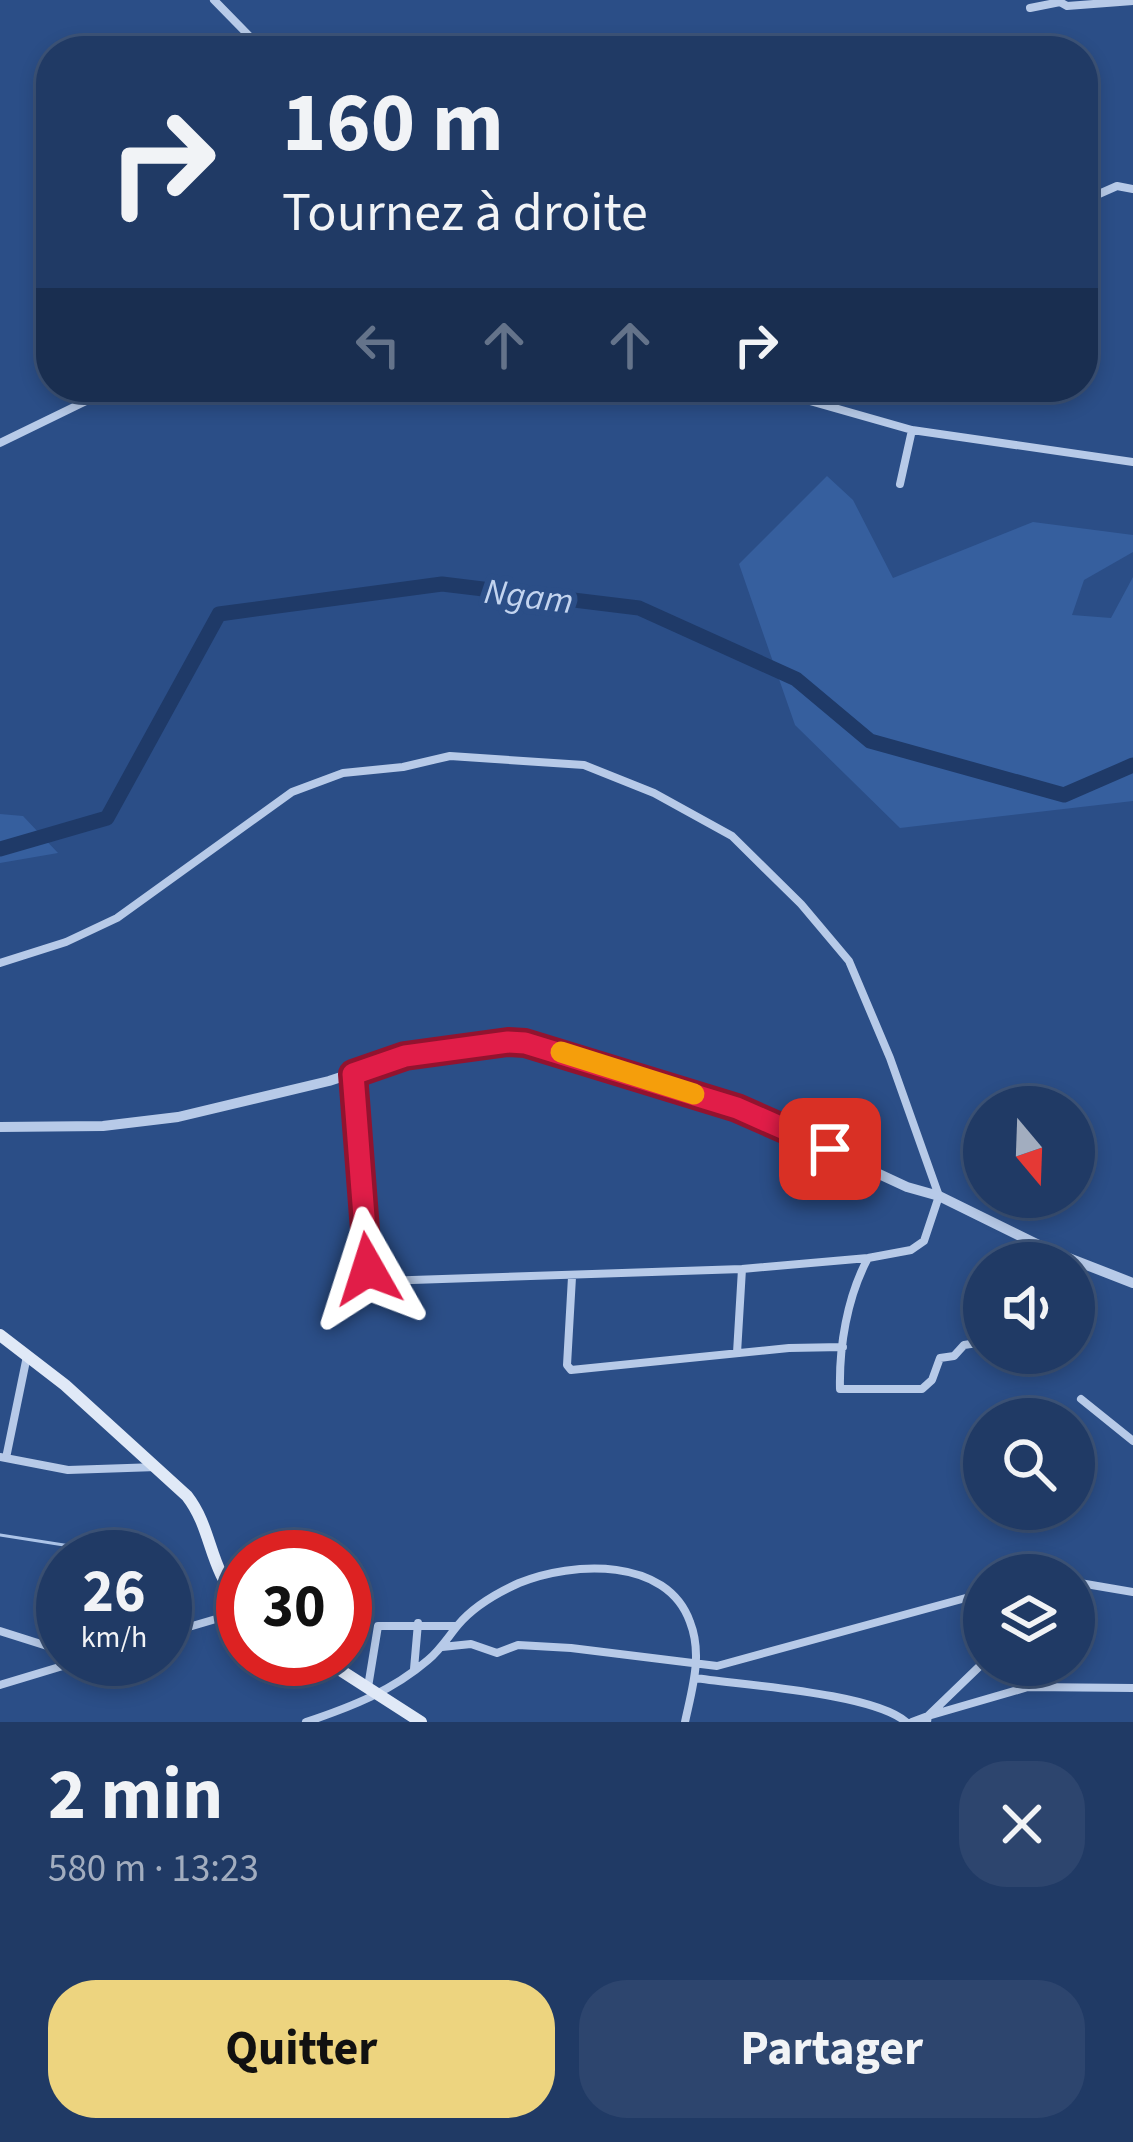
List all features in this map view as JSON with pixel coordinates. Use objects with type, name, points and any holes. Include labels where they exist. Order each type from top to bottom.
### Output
[{"type":"main road","points":[[0,1335],[158,1467],[194,1504],[216,1569]]},
{"type":"main road","points":[[364,1686],[421,1722]]},
{"type":"street","points":[[214,0],[249,36]]},
{"type":"street","points":[[1030,8],[1060,2],[1067,6],[1133,1]]},
{"type":"street","points":[[1098,195],[1118,186],[1133,189]]},
{"type":"street","points":[[0,443],[84,402]]},
{"type":"street","points":[[814,402],[912,430],[1133,462]]},
{"type":"street","points":[[900,484],[912,430]]},
{"type":"street","points":[[0,963],[117,918],[292,791],[343,773],[450,756],[584,765],[654,793],[732,836],[801,904],[849,961],[890,1058],[938,1196],[924,1241],[911,1250],[868,1258],[742,1269],[393,1283],[373,1276],[365,1260],[353,1074]]},
{"type":"street","points":[[1,1128],[103,1126],[178,1117],[353,1074],[405,1056],[525,1043],[737,1108],[907,1187],[938,1196],[1022,1242]]},
{"type":"street","points":[[868,1258],[856,1280],[840,1390],[922,1389],[932,1380],[940,1358],[954,1356],[963,1346]]},
{"type":"street","points":[[737,1353],[742,1269]]},
{"type":"street","points":[[1095,1270],[1132,1280]]},
{"type":"street","points":[[572,1277],[567,1365],[571,1370],[843,1347]]},
{"type":"street","points":[[28,1354],[3,1458],[68,1471],[158,1467]]},
{"type":"street","points":[[1095,1411],[1133,1442]]},
{"type":"street","points":[[306,1722],[414,1671],[442,1647],[469,1613],[516,1584],[549,1574],[601,1568],[658,1583],[679,1598],[692,1625],[697,1663],[685,1722]]},
{"type":"street","points":[[1095,1586],[1133,1592]]},
{"type":"street","points":[[442,1647],[472,1644],[497,1654],[518,1645],[571,1648],[717,1666],[963,1599]]},
{"type":"street","points":[[373,1692],[378,1626],[418,1623],[454,1630]]},
{"type":"street","points":[[414,1671],[418,1623]]},
{"type":"street","points":[[454,1630],[459,1646]]},
{"type":"street","points":[[0,1631],[36,1642]]},
{"type":"street","points":[[0,1685],[36,1674]]},
{"type":"street","points":[[695,1678],[842,1700],[884,1710],[909,1722],[1028,1687],[1133,1688]]},
{"type":"street","points":[[928,1719],[963,1683]]},
{"type":"shaded area","points":[[827,476],[853,500],[893,578],[1033,522],[1133,535],[1133,552],[1084,580],[1072,615],[1111,618],[1133,577],[1133,801],[900,828],[795,725],[739,564]]},
{"type":"shaded area","points":[[0,814],[23,816],[58,853],[0,863]]},
{"type":"waterway","name":"Ngam","points":[[0,849],[107,818],[219,614],[442,584],[639,608],[796,679],[870,741],[1064,795],[1133,765]]},
{"type":"waterway","points":[[0,1535],[36,1541]]},
{"type":"slow traffic","points":[[561,1052],[694,1094]]},
{"type":"route","points":[[368,1269],[353,1074],[386,1060],[525,1043],[737,1108],[830,1149]]}]
